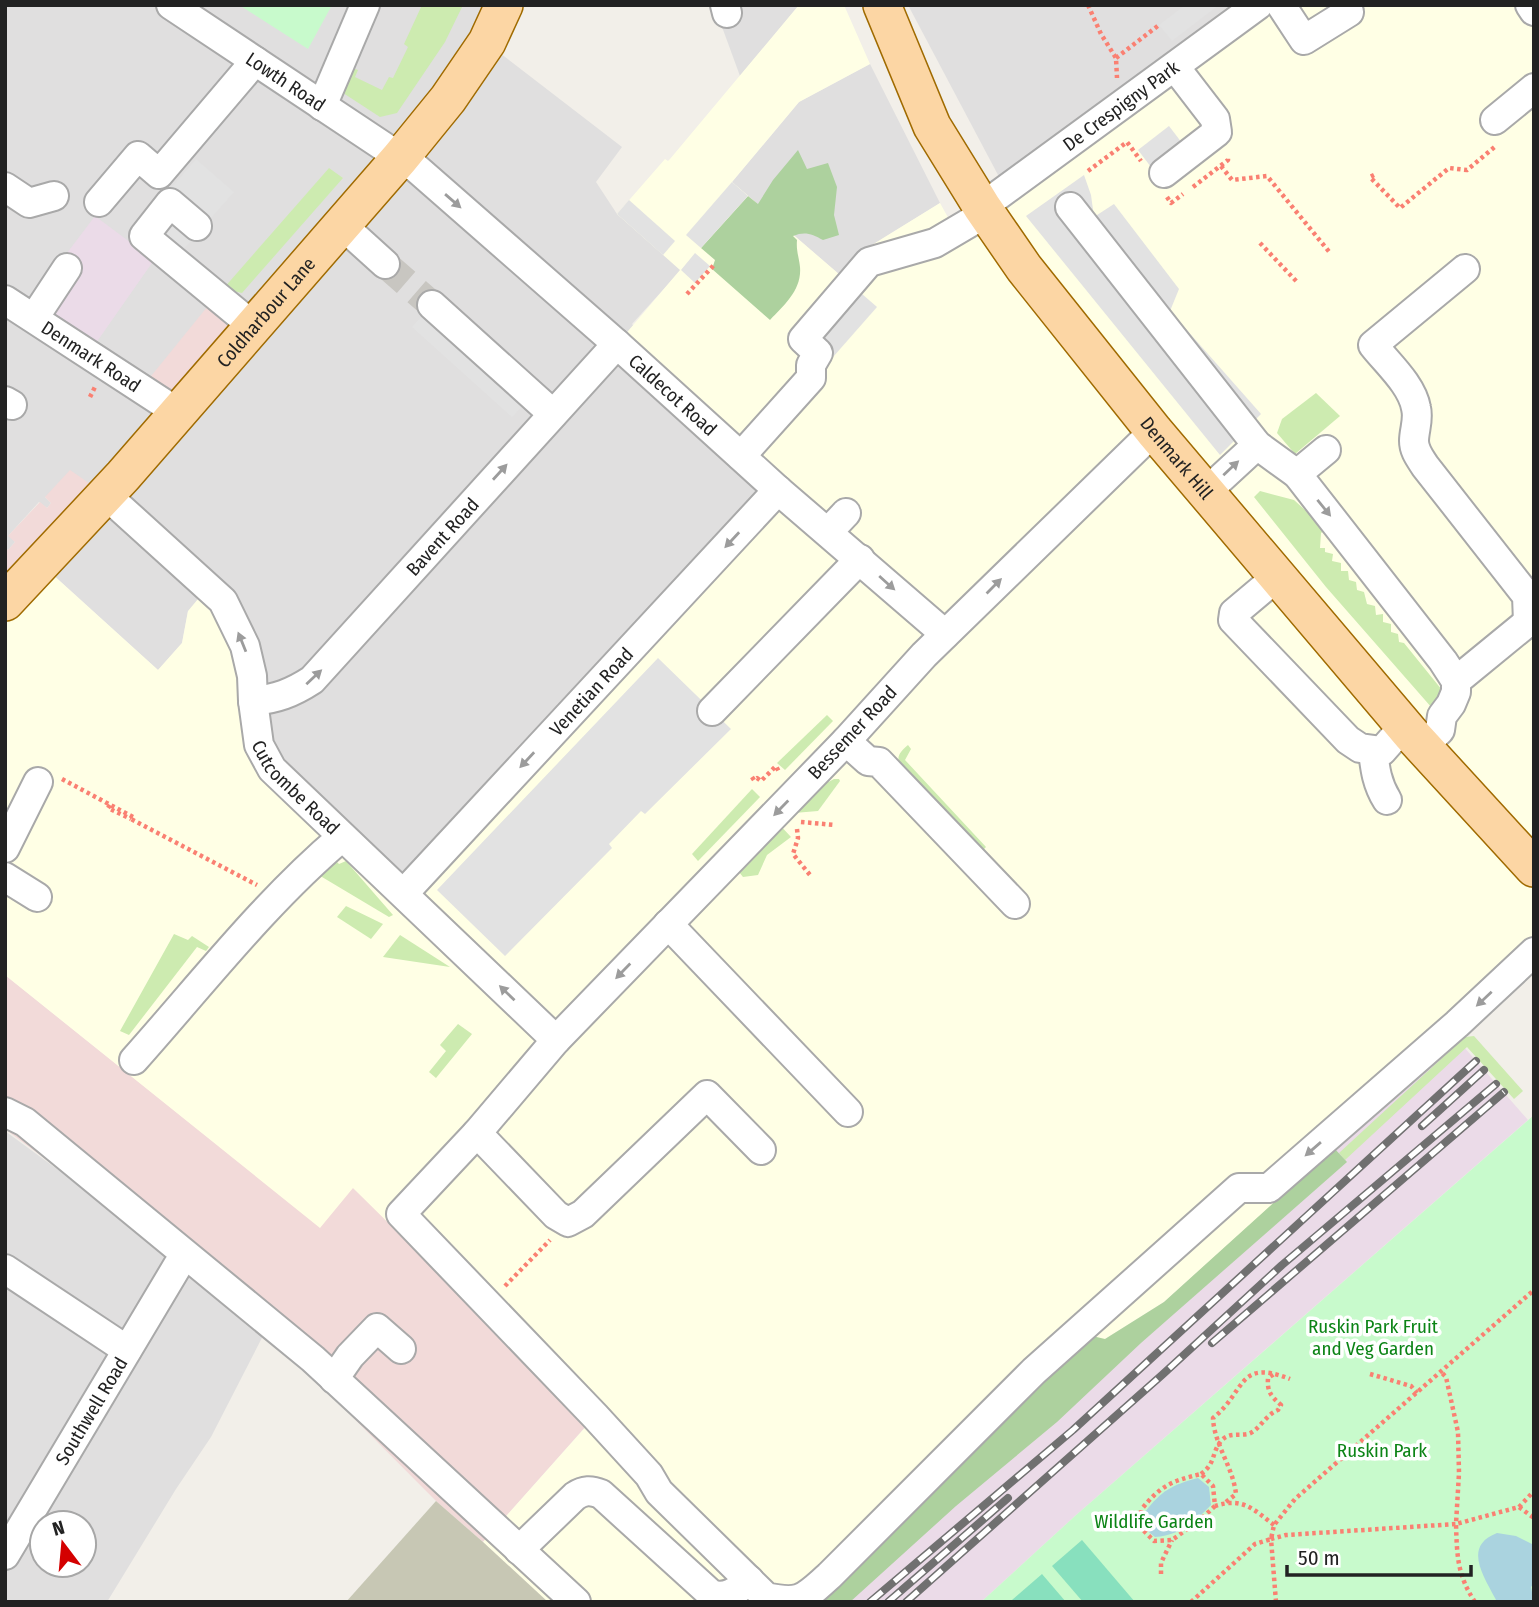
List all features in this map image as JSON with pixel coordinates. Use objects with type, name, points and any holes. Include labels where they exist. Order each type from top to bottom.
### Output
[{"type":"main road","name":"Coldharbour Lane","points":[[5,602],[105,494],[400,158],[448,99],[486,43],[504,5]]},
{"type":"main road","name":"Denmark Hill","points":[[882,5],[932,126],[1024,268],[1154,431],[1413,736],[1534,868]]},
{"type":"street","name":"Lowth Road","points":[[171,5],[400,158]]},
{"type":"street","points":[[322,106],[365,5]]},
{"type":"street","name":"De Crespigny Park","points":[[741,456],[811,378],[811,365],[818,353],[803,338],[869,262],[935,243],[984,210],[1258,5]]},
{"type":"street","points":[[1281,5],[1304,40],[1349,12],[1345,5]]},
{"type":"street","points":[[1530,5],[1534,10]]},
{"type":"street","points":[[100,202],[138,156],[159,174],[255,61]]},
{"type":"street","points":[[1164,173],[1217,132],[1215,119],[1175,66]]},
{"type":"street","points":[[1499,116],[1534,88]]},
{"type":"street","name":"Caldecot Road","points":[[400,158],[416,168],[617,344],[778,490],[837,523],[860,559],[945,634]]},
{"type":"street","points":[[5,187],[29,203],[54,196]]},
{"type":"street","points":[[197,226],[170,203],[144,236],[253,326]]},
{"type":"street","points":[[1070,207],[1257,445],[1297,474],[1406,611],[1455,681],[1456,692],[1442,716],[1427,718],[1413,736],[1382,751],[1360,748],[1348,740],[1233,620],[1234,613],[1278,576]]},
{"type":"street","points":[[342,225],[385,264]]},
{"type":"street","points":[[34,318],[67,268]]},
{"type":"street","points":[[1455,681],[1531,622],[1527,596],[1425,466],[1416,451],[1414,441],[1418,420],[1410,391],[1373,345],[1465,269]]},
{"type":"street","name":"Denmark Road","points":[[5,300],[177,412]]},
{"type":"street","points":[[432,305],[552,414]]},
{"type":"street","name":"Bavent Road","points":[[253,701],[293,693],[312,680],[617,344]]},
{"type":"street","name":"Bessemer Road","points":[[486,1306],[401,1214],[477,1133],[556,1040],[846,741],[945,634],[1154,431]]},
{"type":"street","points":[[1206,492],[1257,445]]},
{"type":"street","points":[[1297,474],[1326,450]]},
{"type":"street","name":"Venetian Road","points":[[404,893],[778,490]]},
{"type":"street","name":"Cutcombe Road","points":[[105,494],[223,601],[245,646],[252,676],[259,746],[272,769],[556,1040]]},
{"type":"street","points":[[712,711],[860,559]]},
{"type":"street","points":[[846,741],[868,761],[879,762],[1015,904]]},
{"type":"street","points":[[1373,751],[1376,774],[1387,800]]},
{"type":"street","points":[[5,848],[46,778]]},
{"type":"street","points":[[134,1060],[270,907],[342,837]]},
{"type":"street","points":[[5,877],[37,897]]},
{"type":"street","points":[[668,924],[849,1112]]},
{"type":"street","points":[[486,1306],[595,1416],[649,1475],[659,1492],[766,1597],[783,1601],[803,1599],[1025,1380],[1088,1322],[1240,1188],[1269,1188],[1457,1024],[1534,952]]},
{"type":"street","points":[[477,1133],[556,1215],[568,1222],[583,1214],[707,1095],[761,1150]]},
{"type":"street","points":[[5,1112],[25,1122],[313,1359],[576,1602]]},
{"type":"street","name":"Southwell Road","points":[[5,1555],[178,1265]]},
{"type":"street","points":[[5,1269],[128,1350]]},
{"type":"street","points":[[334,1379],[350,1356],[377,1328],[401,1349]]},
{"type":"street","points":[[519,1550],[575,1496],[580,1492],[592,1490],[601,1494],[711,1594],[719,1597],[727,1595],[739,1590],[749,1580]]},
{"type":"path","points":[[1088,5],[1116,58],[1118,86],[1128,100]]},
{"type":"path","points":[[1116,58],[1159,25]]},
{"type":"path","points":[[1374,175],[1370,177],[1400,208],[1448,168],[1467,170],[1498,145],[1507,125],[1499,116]]},
{"type":"path","points":[[1221,166],[1232,180],[1267,176],[1331,254]]},
{"type":"path","points":[[1260,243],[1297,283]]},
{"type":"path","points":[[687,294],[714,265],[712,264]]},
{"type":"path","points":[[46,778],[110,805],[108,808],[258,886]]},
{"type":"path","points":[[754,780],[762,789]]},
{"type":"path","points":[[810,875],[793,854],[797,838],[796,821],[835,825]]},
{"type":"path","points":[[486,1306],[568,1222]]},
{"type":"path","points":[[1276,1602],[1271,1539],[1274,1525],[1295,1499],[1534,1290]]},
{"type":"path","points":[[1161,1574],[1161,1563],[1172,1540],[1215,1506],[1236,1494],[1234,1479],[1213,1431],[1213,1418],[1226,1408],[1243,1380],[1256,1372],[1275,1373],[1290,1379]]},
{"type":"path","points":[[1441,1372],[1446,1377],[1458,1432],[1457,1564],[1475,1602]]},
{"type":"path","points":[[1172,1540],[1154,1541],[1143,1530],[1141,1510],[1156,1492],[1174,1480],[1201,1474],[1210,1467],[1220,1443],[1234,1434],[1249,1434],[1268,1414],[1278,1410],[1281,1405],[1270,1396],[1267,1386],[1268,1378],[1275,1373]]},
{"type":"path","points":[[1370,1374],[1411,1386],[1417,1392]]},
{"type":"path","points":[[1201,1474],[1213,1486],[1215,1506]]},
{"type":"path","points":[[1191,1602],[1255,1544],[1286,1535],[1456,1524],[1519,1507],[1534,1491]]},
{"type":"path","points":[[1226,1502],[1246,1503],[1274,1525]]},
{"type":"path","points":[[1519,1507],[1534,1518]]},
{"type":"shaded area","points":[[5,5],[504,5],[487,43],[622,147],[596,182],[617,214],[681,270],[632,324],[778,490],[404,893],[272,769],[188,611],[182,643],[158,670],[40,563],[105,495],[45,497],[51,503],[47,508],[39,502],[9,535],[15,542],[8,550],[5,548]],"holes":[[[154,259],[89,352],[28,314]]]},
{"type":"shaded area","points":[[714,5],[799,5],[740,76]]},
{"type":"shaded area","points":[[799,5],[844,5],[870,64],[799,102],[732,182],[840,275],[859,253],[940,203],[950,221],[1246,5],[1534,5],[1534,969],[1164,1302],[1105,1339],[806,1602],[548,1602],[483,1542],[590,1422],[353,1188],[320,1228],[5,975],[5,602],[40,563],[158,670],[182,643],[188,611],[208,587],[223,601],[259,745],[404,893],[774,494],[617,344],[680,270],[617,214],[665,159],[670,159]]},
{"type":"shaded area","points":[[908,5],[1258,5],[1006,190]]},
{"type":"shaded area","points":[[1185,5],[1219,5],[1172,41],[1159,25]]},
{"type":"shaded area","points":[[870,64],[940,203],[859,253],[840,275],[732,182],[799,102]]},
{"type":"shaded area","points":[[1169,126],[1182,143],[1151,167],[1138,150]]},
{"type":"shaded area","points":[[196,159],[234,192],[170,265],[133,232]]},
{"type":"shaded area","points":[[1084,175],[1091,195],[1094,217],[1114,204],[1179,289],[1170,311],[1261,414],[1220,455],[1026,216]]},
{"type":"shaded area","points":[[732,182],[748,196],[701,248],[686,235]]},
{"type":"shaded area","points":[[629,200],[675,241],[663,255],[617,214]]},
{"type":"shaded area","points":[[95,216],[154,260],[89,353],[28,314],[64,257]]},
{"type":"shaded area","points":[[695,253],[710,266],[695,283],[681,270]]},
{"type":"shaded area","points":[[840,275],[877,307],[826,365],[787,334]]},
{"type":"shaded area","points":[[212,301],[248,331],[177,412],[143,386]]},
{"type":"shaded area","points":[[432,305],[532,396],[512,417],[412,327]]},
{"type":"shaded area","points":[[70,470],[105,494],[5,602],[5,548],[8,550],[15,542],[8,536],[40,502],[47,508],[51,503],[45,497]]},
{"type":"shaded area","points":[[658,658],[731,729],[645,814],[641,811],[609,844],[612,848],[505,956],[437,890]]},
{"type":"shaded area","points":[[5,975],[320,1227],[352,1187],[595,1416],[483,1542],[436,1501],[266,1330],[199,1273],[5,1129]]},
{"type":"shaded area","points":[[1456,1038],[1528,1120],[1075,1516],[981,1602],[806,1602],[1164,1302]]},
{"type":"shaded area","points":[[5,1131],[199,1273],[266,1330],[211,1437],[107,1602],[5,1602]]},
{"type":"shaded area","points":[[436,1501],[483,1542],[548,1602],[346,1602]]},
{"type":"green space","points":[[239,5],[332,5],[308,49]]},
{"type":"green space","points":[[422,5],[463,5],[445,42],[397,113],[380,117],[337,89],[347,66],[358,70],[355,77],[382,90],[389,77],[393,78],[408,47],[404,44]]},
{"type":"green space","points":[[798,150],[807,169],[828,163],[837,187],[834,215],[839,235],[823,240],[808,234],[793,236],[797,240],[800,267],[798,283],[786,303],[770,320],[712,269],[715,260],[701,248],[748,196],[758,204],[773,180]]},
{"type":"green space","points":[[329,168],[343,178],[242,293],[223,289]]},
{"type":"green space","points":[[1316,393],[1340,416],[1295,454],[1277,433],[1282,419]]},
{"type":"green space","points":[[1260,491],[1294,500],[1326,529],[1321,533],[1320,548],[1333,554],[1332,561],[1341,563],[1341,571],[1348,571],[1349,580],[1356,582],[1357,590],[1364,592],[1367,604],[1375,606],[1376,615],[1383,614],[1383,622],[1391,624],[1391,632],[1398,634],[1399,642],[1404,643],[1442,690],[1432,708],[1326,587],[1254,497]]},
{"type":"green space","points":[[827,715],[833,721],[785,770],[777,763]]},
{"type":"green space","points":[[908,745],[911,749],[905,760],[986,847],[981,852],[900,766],[898,759]]},
{"type":"green space","points":[[834,779],[840,781],[818,811],[794,813],[817,788]]},
{"type":"green space","points":[[752,789],[760,797],[698,861],[692,854]]},
{"type":"green space","points":[[777,822],[791,837],[767,855],[758,875],[743,877],[739,872]]},
{"type":"green space","points":[[335,860],[339,864],[346,861],[393,915],[389,917],[317,874]]},
{"type":"green space","points":[[346,906],[383,924],[371,939],[337,917]]},
{"type":"green space","points":[[174,934],[188,940],[192,936],[209,947],[206,951],[197,947],[129,1035],[120,1031]]},
{"type":"green space","points":[[400,935],[450,967],[383,957]]},
{"type":"green space","points":[[458,1024],[472,1034],[436,1078],[429,1072],[446,1051],[440,1045]]},
{"type":"green space","points":[[1474,1036],[1523,1091],[1514,1099],[1467,1047],[1345,1160],[1339,1153],[1465,1037]]},
{"type":"green space","name":"Ruskin Park","points":[[1534,1115],[1534,1602],[981,1602],[1075,1516]]},
{"type":"green space","points":[[1334,1148],[1347,1162],[1141,1343],[1057,1422],[956,1506],[850,1602],[806,1602],[1088,1335],[1105,1339],[1164,1302]]},
{"type":"green space","points":[[1082,1540],[1135,1602],[1083,1602],[1052,1566]]},
{"type":"green space","points":[[1042,1574],[1066,1602],[1012,1600]]},
{"type":"water","points":[[1198,1478],[1209,1487],[1211,1505],[1205,1511],[1192,1523],[1172,1534],[1155,1537],[1145,1529],[1145,1512],[1162,1493]]},
{"type":"water","points":[[1497,1533],[1516,1536],[1534,1545],[1534,1583],[1531,1587],[1534,1602],[1497,1602],[1481,1571],[1478,1553],[1481,1545]]},
{"type":"tunnel","points":[[385,264],[432,305]]},
{"type":"railway","points":[[870,1602],[1073,1430],[1476,1061]]},
{"type":"railway","points":[[1422,1126],[1484,1070]]},
{"type":"railway","points":[[906,1602],[1282,1265],[1496,1084]]},
{"type":"railway","points":[[1212,1343],[1504,1092]]},
{"type":"railway","points":[[888,1602],[1008,1498]]},
{"type":"park label","name":"Ruskin Park Fruit and Veg Garden","points":[[1373,1337]]},
{"type":"park label","name":"Wildlife Garden","points":[[1154,1521]]}]
